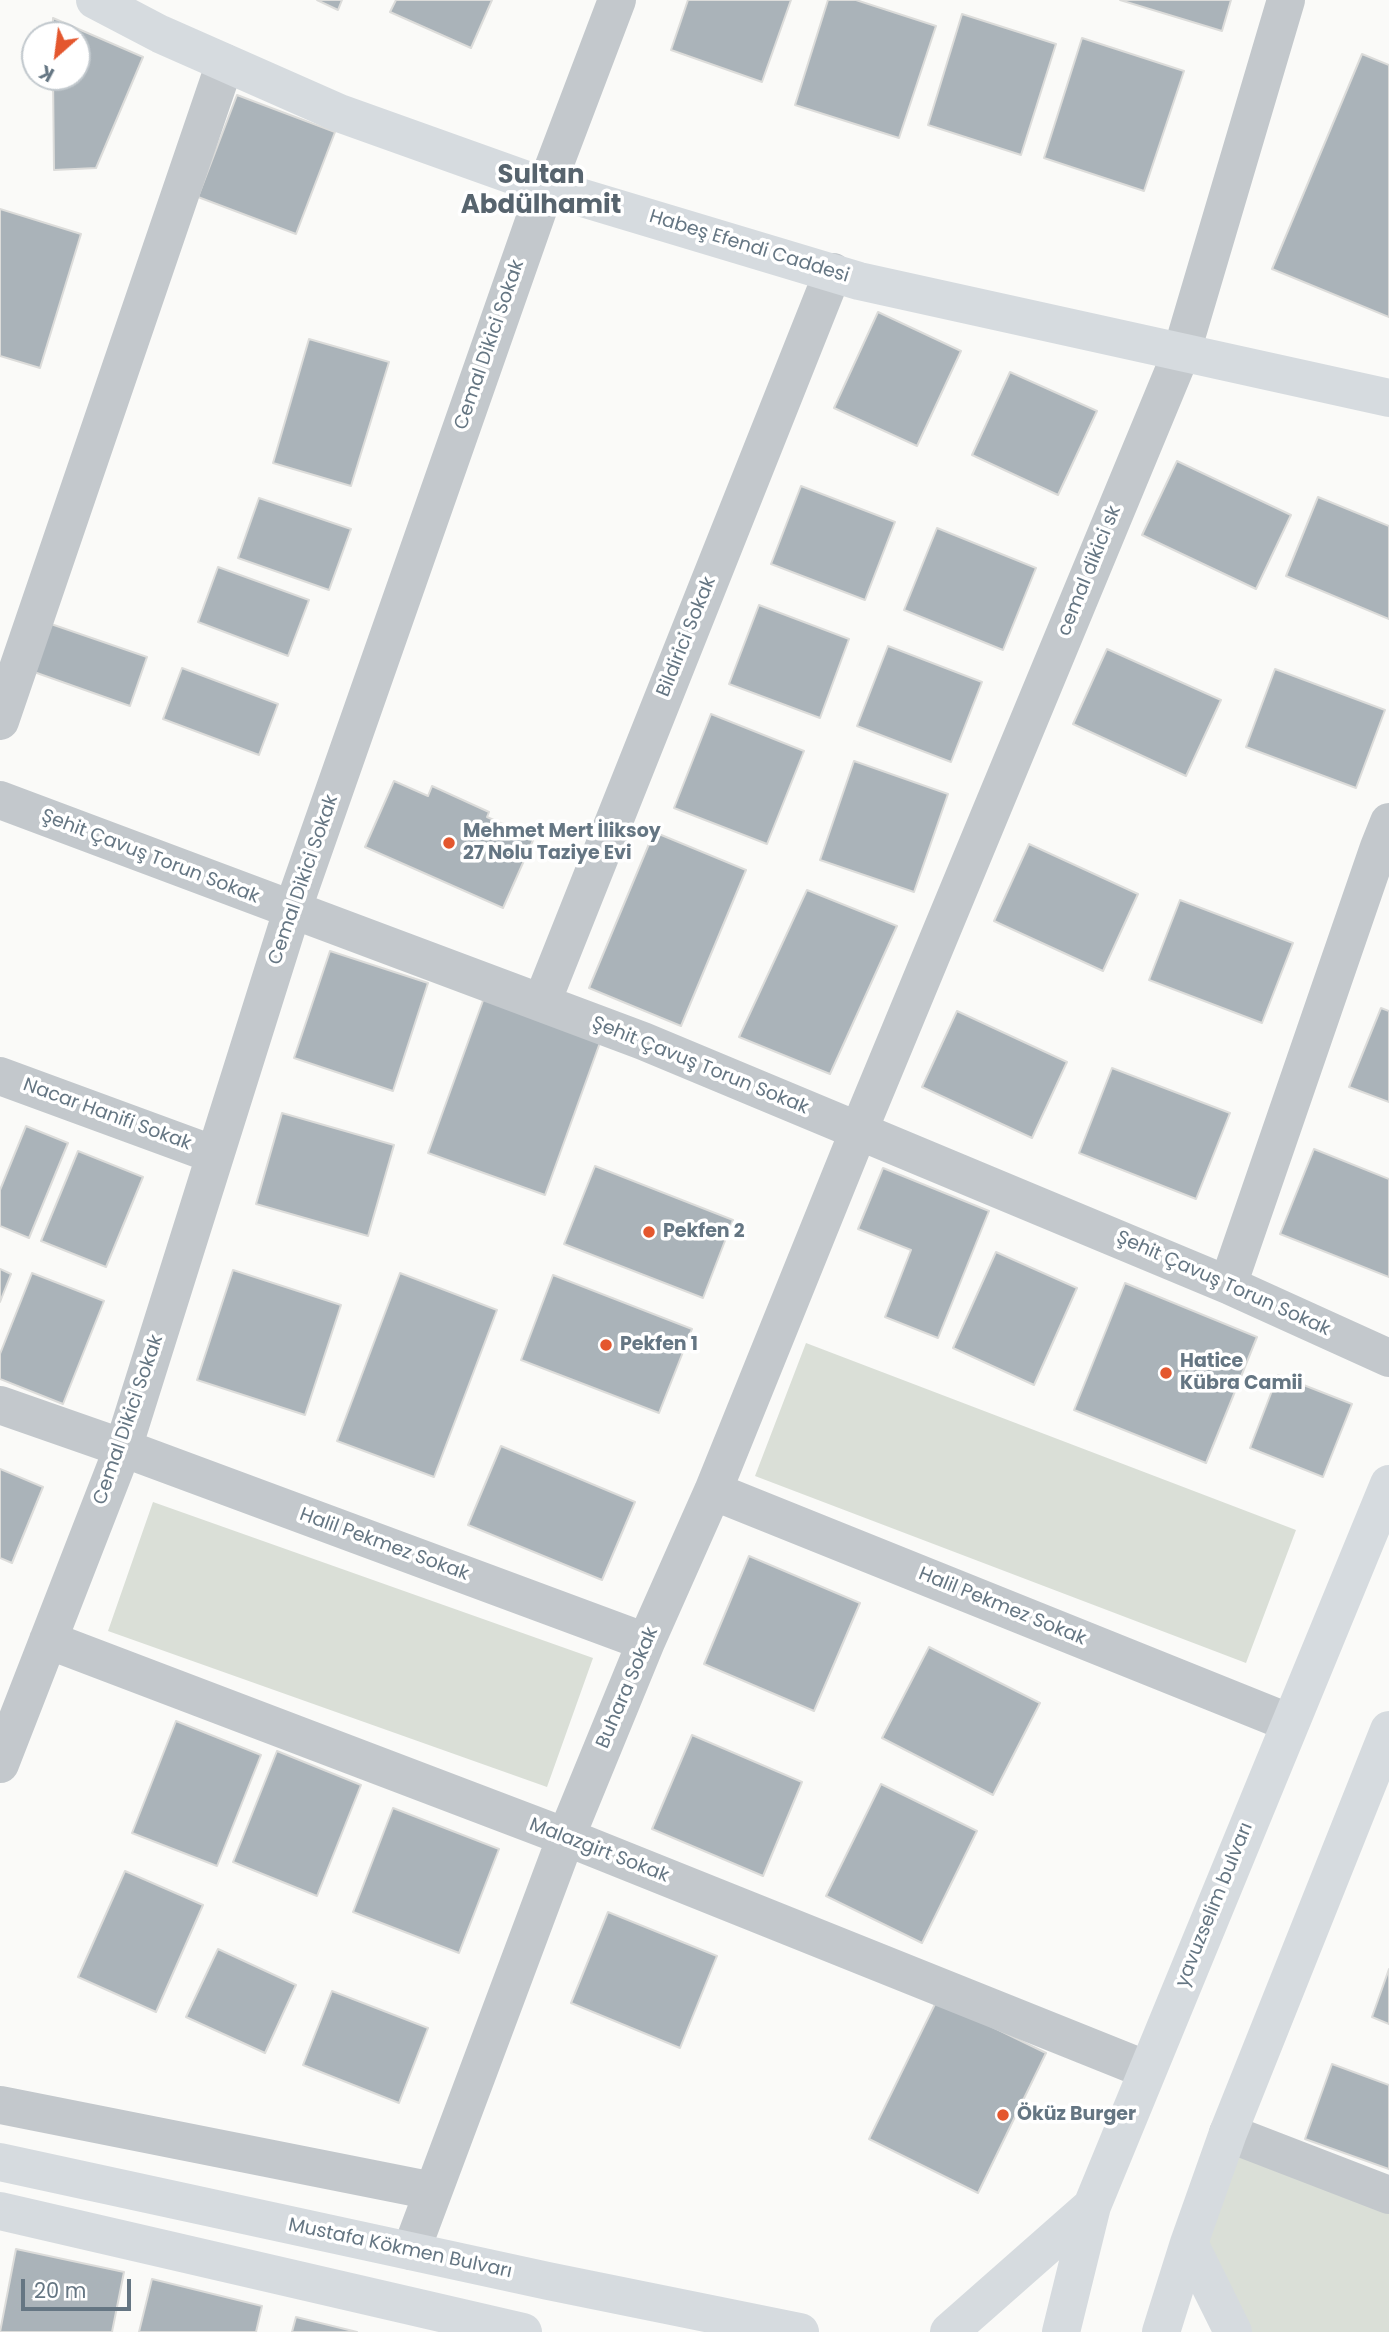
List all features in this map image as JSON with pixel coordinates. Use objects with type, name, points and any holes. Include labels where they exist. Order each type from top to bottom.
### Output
[{"type":"main road","name":"Habeş Efendi Caddesi","points":[[95,0],[160,34],[339,113],[546,187],[859,281],[1389,398]]},
{"type":"main road","name":"yavuzselim bulvarı","points":[[1061,2332],[1092,2206],[1389,1484]]},
{"type":"main road","points":[[1161,2332],[1228,2133],[1389,1730]]},
{"type":"main road","name":"Mustafa Kökmen Bulvarı","points":[[0,2162],[800,2332]]},
{"type":"main road","points":[[949,2332],[1092,2206]]},
{"type":"main road","points":[[0,2211],[523,2332]]},
{"type":"main road","points":[[1189,2243],[1233,2332]]},
{"type":"street","name":"Cemal Dikici Sokak","points":[[1,1759],[123,1448],[292,911],[546,187],[617,0]]},
{"type":"street","name":"cemal dikici sk","points":[[859,1130],[1182,351],[1286,0]]},
{"type":"street","points":[[0,721],[225,63]]},
{"type":"street","name":"Bildirici Sokak","points":[[542,1002],[833,272]]},
{"type":"street","name":"Şehit Çavuş Torun Sokak","points":[[0,800],[542,1002],[859,1130],[1228,1284],[1389,1357]]},
{"type":"street","points":[[1228,1284],[1389,822]]},
{"type":"street","name":"Nacar Hanifi Sokak","points":[[0,1076],[215,1155]]},
{"type":"street","name":"Buhara Sokak","points":[[411,2251],[566,1837],[646,1642],[713,1491],[859,1130]]},
{"type":"street","name":"Halil Pekmez Sokak","points":[[0,1405],[646,1642]]},
{"type":"street","name":"Halil Pekmez Sokak","points":[[713,1491],[1290,1723]]},
{"type":"street","name":"Malazgirt Sokak","points":[[48,1640],[566,1837],[1147,2070]]},
{"type":"street","points":[[0,2105],[433,2191]]},
{"type":"street","points":[[1228,2133],[1389,2195]]},
{"type":"shaded area","points":[[806,1343],[1296,1530],[1246,1663],[755,1476]]},
{"type":"shaded area","points":[[153,1502],[593,1658],[547,1787],[108,1631]]},
{"type":"shaded area","points":[[1228,2133],[1389,2195],[1389,2332],[1233,2332],[1189,2243]]},
{"type":"building","points":[[317,0],[342,0],[338,10]]},
{"type":"building","points":[[396,0],[492,0],[471,48],[390,12]]},
{"type":"building","points":[[688,0],[791,0],[762,82],[671,50]]},
{"type":"building","points":[[828,0],[856,0],[936,26],[899,138],[795,105]]},
{"type":"building","points":[[1120,0],[1231,0],[1222,31]]},
{"type":"building","points":[[962,14],[1056,44],[1021,155],[928,125]]},
{"type":"building","points":[[91,34],[143,57],[96,168],[54,170],[53,91],[91,91]]},
{"type":"building","points":[[1082,38],[1184,71],[1144,191],[1044,158]]},
{"type":"building","points":[[1362,54],[1389,65],[1389,317],[1272,269]]},
{"type":"building","points":[[237,95],[335,132],[296,234],[198,197]]},
{"type":"building","points":[[0,209],[81,234],[40,368],[0,356]]},
{"type":"building","points":[[878,312],[961,351],[917,446],[834,408]]},
{"type":"building","points":[[309,339],[389,362],[351,486],[273,463]]},
{"type":"building","points":[[1010,372],[1097,411],[1058,495],[972,455]]},
{"type":"building","points":[[1177,461],[1291,515],[1256,589],[1142,535]]},
{"type":"building","points":[[801,486],[895,522],[865,600],[771,564]]},
{"type":"building","points":[[1318,497],[1389,526],[1389,619],[1286,576]]},
{"type":"building","points":[[259,498],[351,529],[329,590],[238,558]]},
{"type":"building","points":[[937,528],[1036,568],[1003,650],[904,610]]},
{"type":"building","points":[[218,567],[309,600],[288,656],[198,622]]},
{"type":"building","points":[[759,605],[849,639],[820,718],[729,684]]},
{"type":"building","points":[[51,624],[147,657],[130,706],[34,672]]},
{"type":"building","points":[[888,646],[982,682],[951,762],[857,726]]},
{"type":"building","points":[[1107,649],[1221,700],[1186,776],[1073,724]]},
{"type":"building","points":[[182,668],[278,704],[259,755],[163,719]]},
{"type":"building","points":[[1275,669],[1385,710],[1356,788],[1246,747]]},
{"type":"building","points":[[711,714],[804,751],[767,844],[674,808]]},
{"type":"building","points":[[854,761],[948,794],[914,892],[820,860]]},
{"type":"building","name":"Mehmet Mert İliksoy 27 Nolu Taziye Evi","points":[[394,781],[428,796],[432,786],[489,812],[487,817],[534,838],[503,908],[365,847]]},
{"type":"building","points":[[654,832],[746,870],[681,1026],[589,988]]},
{"type":"building","points":[[1029,844],[1138,894],[1103,971],[994,921]]},
{"type":"building","points":[[807,890],[897,926],[830,1074],[739,1037]]},
{"type":"building","points":[[1180,900],[1293,943],[1262,1023],[1149,980]]},
{"type":"building","points":[[330,951],[428,983],[393,1091],[294,1058]]},
{"type":"building","points":[[485,995],[602,1037],[545,1195],[428,1153]]},
{"type":"building","points":[[1381,1008],[1389,1011],[1389,1102],[1349,1087]]},
{"type":"building","points":[[957,1011],[1067,1062],[1032,1138],[922,1087]]},
{"type":"building","points":[[1112,1068],[1230,1113],[1196,1199],[1079,1153]]},
{"type":"building","points":[[282,1113],[394,1145],[368,1236],[256,1204]]},
{"type":"building","points":[[26,1126],[68,1143],[29,1238],[0,1226],[0,1190]]},
{"type":"building","points":[[1314,1149],[1389,1179],[1389,1277],[1280,1234]]},
{"type":"building","points":[[78,1151],[143,1177],[106,1267],[41,1241]]},
{"type":"building","name":"Pekfen 2","points":[[595,1166],[733,1220],[703,1298],[564,1244]]},
{"type":"building","points":[[883,1168],[989,1211],[938,1338],[885,1317],[911,1250],[858,1229]]},
{"type":"building","points":[[996,1252],[1077,1288],[1034,1385],[953,1348]]},
{"type":"building","points":[[0,1269],[11,1274],[0,1302]]},
{"type":"building","points":[[233,1270],[341,1305],[305,1415],[197,1380]]},
{"type":"building","points":[[32,1273],[104,1301],[63,1404],[0,1379],[0,1354]]},
{"type":"building","points":[[400,1273],[497,1310],[434,1477],[337,1441]]},
{"type":"building","name":"Pekfen 1","points":[[553,1275],[692,1329],[659,1413],[521,1360]]},
{"type":"building","name":"Hatice Kübra Camii","points":[[1125,1283],[1257,1337],[1206,1463],[1074,1410]]},
{"type":"building","points":[[1278,1375],[1352,1404],[1323,1477],[1250,1448]]},
{"type":"building","points":[[501,1446],[635,1502],[602,1580],[468,1525]]},
{"type":"building","points":[[0,1469],[43,1487],[12,1563],[0,1558]]},
{"type":"building","points":[[749,1556],[860,1603],[814,1711],[704,1664]]},
{"type":"building","points":[[929,1647],[1040,1703],[993,1795],[882,1738]]},
{"type":"building","points":[[176,1721],[261,1755],[217,1866],[132,1833]]},
{"type":"building","points":[[692,1735],[802,1782],[763,1876],[652,1829]]},
{"type":"building","points":[[277,1751],[361,1785],[317,1896],[233,1862]]},
{"type":"building","points":[[881,1784],[977,1831],[922,1943],[826,1896]]},
{"type":"building","points":[[393,1808],[499,1849],[459,1953],[353,1912]]},
{"type":"building","points":[[125,1871],[203,1905],[156,2012],[78,1977]]},
{"type":"building","points":[[608,1912],[717,1956],[680,2048],[571,2003]]},
{"type":"building","points":[[218,1949],[296,1985],[265,2053],[186,2017]]},
{"type":"building","points":[[1389,1969],[1389,2024],[1372,2017]]},
{"type":"building","points":[[332,1991],[428,2028],[399,2103],[303,2065]]},
{"type":"building","points":[[937,2000],[1046,2053],[978,2193],[869,2139]]},
{"type":"building","points":[[1332,2064],[1389,2085],[1389,2169],[1305,2139]]},
{"type":"building","points":[[16,2249],[124,2272],[112,2332],[0,2332]]},
{"type":"building","points":[[152,2279],[262,2306],[256,2332],[139,2332]]},
{"type":"building","points":[[296,2317],[357,2332],[292,2332]]},
{"type":"place","name":"Mehmet Mert İliksoy 27 Nolu Taziye Evi","points":[[449,843]]},
{"type":"place","name":"Pekfen 2","points":[[649,1232]]},
{"type":"place","name":"Pekfen 1","points":[[606,1345]]},
{"type":"place","name":"Hatice Kübra Camii","points":[[1166,1373]]},
{"type":"place","name":"Öküz Burger","points":[[1003,2115]]},
{"type":"district","name":"Sultan Abdülhamit","points":[[541,191]]}]
